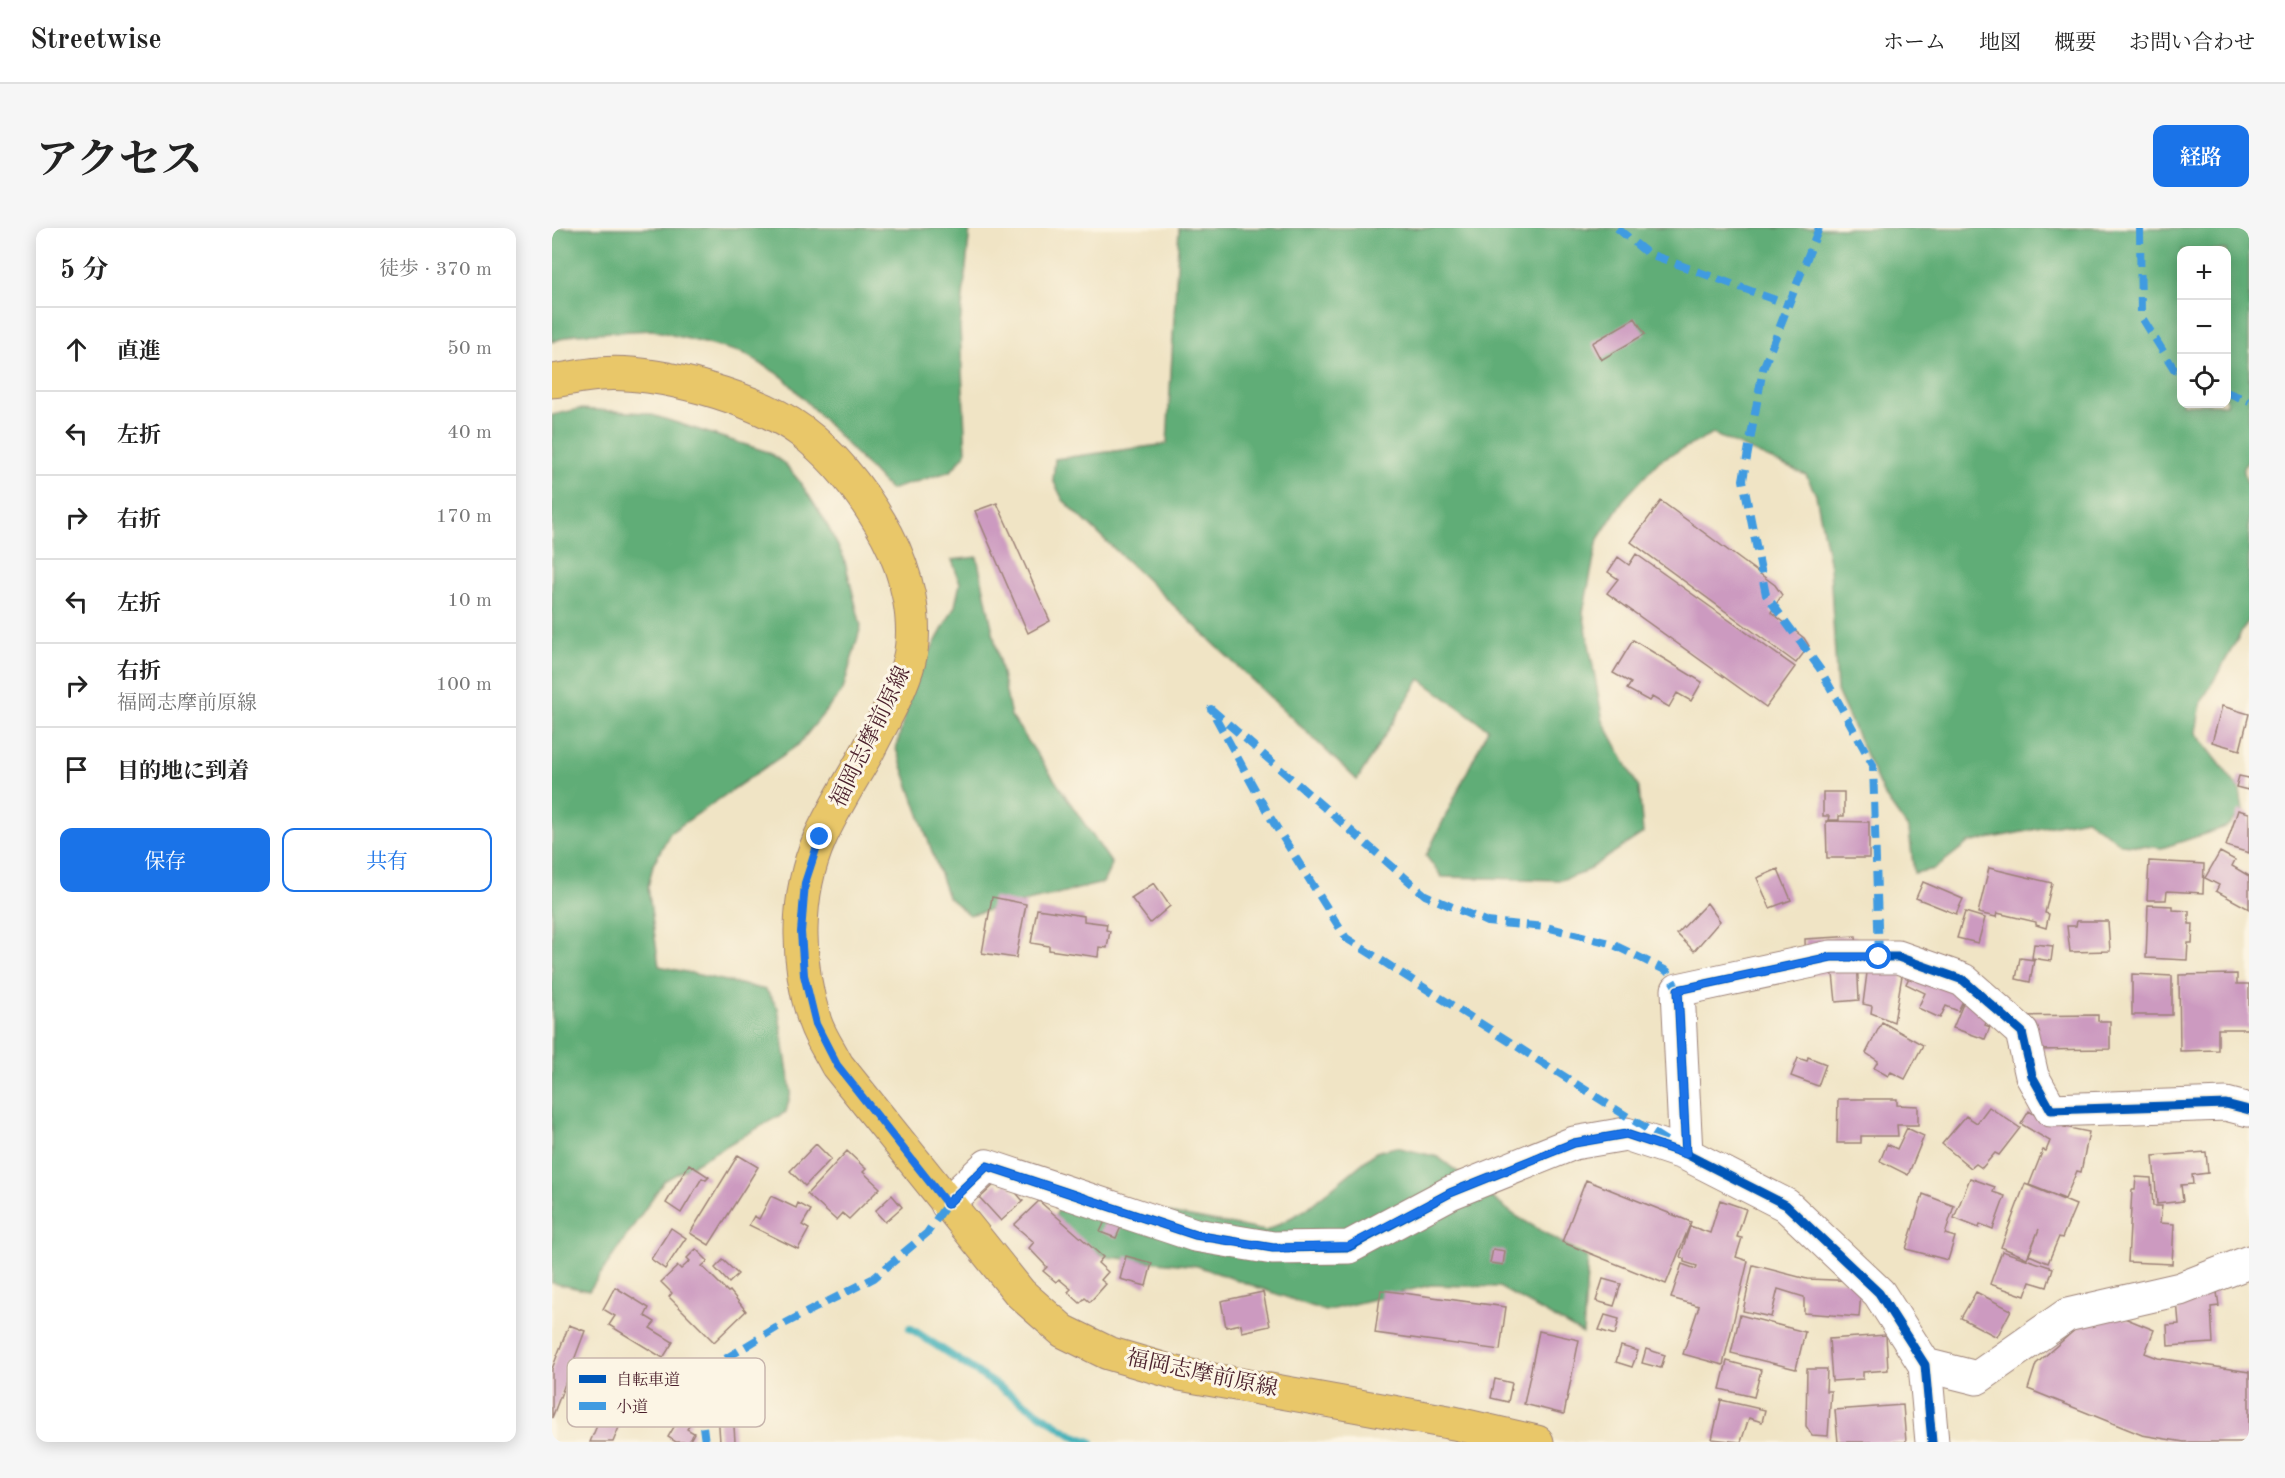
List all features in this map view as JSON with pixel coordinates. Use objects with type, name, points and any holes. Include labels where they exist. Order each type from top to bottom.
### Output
[{"type":"main road","name":"福岡志摩前原線","points":[[552,381],[602,374],[663,378],[742,400],[800,430],[836,462],[874,512],[898,556],[912,604],[909,660],[885,718],[820,837],[805,883],[801,932],[803,964],[816,1024],[837,1065],[1020,1293],[1064,1331],[1108,1353],[1180,1374],[1454,1423],[1537,1442]]},
{"type":"street","points":[[1686,1154],[1678,990],[1831,957],[1898,957],[1963,980],[2022,1032],[2032,1076],[2051,1110],[2226,1104],[2249,1110]]},
{"type":"street","points":[[947,1204],[987,1166],[1195,1235],[1273,1248],[1349,1246],[1450,1193],[1574,1143],[1626,1134],[1686,1154],[1786,1205],[1879,1293],[1925,1365],[1932,1442]]},
{"type":"street","points":[[1925,1365],[1977,1378],[2067,1315],[2180,1288],[2249,1262]]},
{"type":"green space","points":[[552,228],[970,228],[960,327],[966,453],[951,471],[890,490],[783,377],[743,353],[653,330],[575,334],[552,342]]},
{"type":"green space","points":[[1179,228],[2249,228],[2249,459],[2243,467],[2249,492],[2249,619],[2201,703],[2196,733],[2240,790],[2243,811],[2226,827],[2162,848],[2121,844],[2086,819],[1968,843],[1934,869],[1914,873],[1909,830],[1884,795],[1837,691],[1830,567],[1816,495],[1806,475],[1713,434],[1660,460],[1623,500],[1598,539],[1583,612],[1603,721],[1639,788],[1643,833],[1583,873],[1561,880],[1442,877],[1426,856],[1488,729],[1420,679],[1357,780],[1063,500],[1053,480],[1055,459],[1167,444]]},
{"type":"green space","points":[[579,409],[646,413],[768,452],[785,464],[800,482],[824,519],[844,558],[861,626],[843,690],[798,745],[670,833],[653,865],[648,887],[659,966],[766,990],[778,1008],[791,1092],[786,1112],[664,1181],[589,1291],[552,1283],[552,415]]},
{"type":"green space","points":[[977,557],[1011,716],[1112,864],[1103,883],[969,915],[948,897],[896,749],[913,683],[955,606],[960,583],[952,560]]},
{"type":"green space","points":[[1396,1147],[1438,1157],[1516,1216],[1588,1258],[1583,1334],[1499,1287],[1431,1285],[1325,1311],[1197,1266],[1107,1257],[1064,1237],[1054,1218],[1067,1194],[1266,1231],[1305,1210],[1376,1152]]},
{"type":"building","points":[[1635,318],[1645,334],[1601,360],[1592,343]]},
{"type":"building","points":[[1661,501],[1775,585],[1782,595],[1771,612],[1804,638],[1809,646],[1796,663],[1631,542]]},
{"type":"building","points":[[997,503],[1050,621],[1028,633],[975,511]]},
{"type":"building","points":[[1636,554],[1795,667],[1766,707],[1607,593],[1618,579],[1608,572],[1618,557],[1629,565]]},
{"type":"building","points":[[1633,640],[1702,682],[1691,701],[1677,693],[1669,707],[1652,697],[1649,701],[1627,689],[1631,683],[1613,673]]},
{"type":"building","points":[[2222,706],[2249,714],[2240,750],[2212,742]]},
{"type":"building","points":[[2239,776],[2249,778],[2248,790],[2236,787]]},
{"type":"building","points":[[1823,792],[1844,792],[1844,816],[1839,816],[1839,820],[1828,820],[1829,816],[1823,816]]},
{"type":"building","points":[[2238,810],[2249,813],[2249,853],[2226,846]]},
{"type":"building","points":[[1826,821],[1869,822],[1869,858],[1827,858]]},
{"type":"building","points":[[2220,852],[2235,860],[2232,866],[2249,876],[2249,909],[2216,891],[2219,885],[2205,878]]},
{"type":"building","points":[[2149,861],[2204,864],[2203,893],[2167,891],[2166,900],[2147,900]]},
{"type":"building","points":[[1989,868],[2052,883],[2045,913],[2049,914],[2046,928],[2036,925],[2036,922],[1997,913],[1996,917],[1978,913]]},
{"type":"building","points":[[1778,869],[1791,900],[1770,908],[1757,878]]},
{"type":"building","points":[[1923,882],[1963,899],[1956,914],[1916,898]]},
{"type":"building","points":[[1154,883],[1170,906],[1150,923],[1131,898]]},
{"type":"building","points":[[992,897],[1026,904],[1016,958],[982,953]]},
{"type":"building","points":[[1707,903],[1720,921],[1694,951],[1677,934]]},
{"type":"building","points":[[2148,905],[2173,906],[2173,910],[2189,911],[2189,924],[2193,924],[2192,943],[2188,943],[2187,960],[2146,958]]},
{"type":"building","points":[[1037,909],[1084,916],[1084,921],[1107,924],[1106,930],[1110,931],[1107,948],[1099,947],[1098,957],[1049,950],[1049,946],[1031,943]]},
{"type":"building","points":[[1965,912],[1985,918],[1978,943],[1957,938]]},
{"type":"building","points":[[2077,921],[2108,921],[2110,951],[2070,952],[2067,926],[2076,926]]},
{"type":"building","points":[[1856,936],[1859,1000],[1836,1002],[1833,974],[1806,975],[1805,939]]},
{"type":"building","points":[[2034,944],[2053,946],[2051,961],[2032,958]]},
{"type":"building","points":[[1923,948],[1976,973],[1958,1011],[1946,1006],[1940,1018],[1918,1008],[1925,993],[1906,984]]},
{"type":"building","points":[[2020,958],[2034,960],[2030,982],[2016,979]]},
{"type":"building","points":[[1868,965],[1903,970],[1894,1022],[1871,1013],[1872,1006],[1863,1004]]},
{"type":"building","points":[[2132,974],[2172,976],[2172,1015],[2132,1015]]},
{"type":"building","points":[[2237,974],[2237,984],[2249,984],[2249,1029],[2218,1029],[2218,1050],[2180,1051],[2179,975]]},
{"type":"building","points":[[1968,992],[1997,997],[1985,1025],[1990,1027],[1985,1039],[1953,1028]]},
{"type":"building","points":[[2098,1015],[2098,1021],[2110,1021],[2110,1049],[2032,1050],[2012,1016]]},
{"type":"building","points":[[1882,1022],[1923,1045],[1905,1079],[1891,1072],[1888,1076],[1874,1068],[1878,1061],[1866,1053]]},
{"type":"building","points":[[1808,1057],[1826,1064],[1818,1086],[1791,1076],[1798,1058],[1807,1061]]},
{"type":"building","points":[[1838,1099],[1897,1099],[1897,1105],[1918,1106],[1918,1125],[1897,1125],[1898,1136],[1861,1136],[1861,1143],[1837,1143]]},
{"type":"building","points":[[1989,1107],[2020,1128],[1999,1155],[1995,1153],[1982,1168],[1976,1164],[1971,1168],[1942,1144],[1966,1116],[1977,1123]]},
{"type":"building","points":[[2076,1107],[2064,1127],[2089,1132],[2081,1172],[2077,1171],[2065,1199],[2029,1185],[2043,1150],[2046,1151],[2050,1141],[2021,1124],[2029,1111],[2035,1115]]},
{"type":"building","points":[[1907,1128],[1924,1136],[1908,1175],[1880,1161],[1887,1144],[1897,1149]]},
{"type":"building","points":[[816,1144],[831,1159],[805,1186],[790,1171]]},
{"type":"building","points":[[847,1151],[866,1169],[863,1172],[880,1188],[849,1219],[842,1213],[836,1220],[807,1194]]},
{"type":"building","points":[[2206,1152],[2208,1173],[2192,1175],[2193,1184],[2181,1185],[2183,1201],[2157,1204],[2153,1156]]},
{"type":"building","points":[[738,1155],[758,1167],[709,1245],[690,1233]]},
{"type":"building","points":[[689,1164],[709,1177],[706,1180],[702,1178],[681,1213],[666,1203]]},
{"type":"building","points":[[2136,1177],[2151,1178],[2153,1206],[2162,1206],[2160,1223],[2174,1224],[2172,1264],[2128,1262],[2132,1190],[2135,1190]]},
{"type":"building","points":[[1970,1178],[1995,1187],[1993,1192],[2005,1196],[1993,1229],[1980,1224],[1979,1228],[1954,1218]]},
{"type":"building","points":[[1586,1180],[1691,1222],[1666,1284],[1562,1242]]},
{"type":"building","points":[[1007,1182],[1023,1201],[1001,1221],[980,1198],[996,1183],[1001,1188]]},
{"type":"building","points":[[2025,1184],[2076,1205],[2048,1263],[2029,1255],[2039,1229],[2027,1258],[2001,1247]]},
{"type":"building","points":[[1923,1194],[1954,1206],[1945,1234],[1955,1237],[1948,1260],[1906,1249]]},
{"type":"building","points":[[892,1195],[902,1207],[885,1222],[875,1211]]},
{"type":"building","points":[[771,1196],[796,1208],[798,1203],[811,1210],[802,1225],[809,1229],[798,1249],[749,1225],[754,1216],[759,1219]]},
{"type":"building","points":[[1720,1200],[1746,1209],[1737,1237],[1742,1238],[1736,1257],[1748,1261],[1723,1365],[1683,1354],[1699,1306],[1671,1298],[1682,1264],[1696,1269],[1697,1266],[1684,1262],[1684,1259],[1680,1257],[1690,1226],[1710,1233]]},
{"type":"building","points":[[1039,1201],[1103,1257],[1098,1263],[1108,1272],[1101,1280],[1106,1284],[1090,1302],[1085,1298],[1080,1303],[1068,1292],[1071,1289],[1059,1279],[1056,1282],[1043,1271],[1047,1267],[1029,1248],[1034,1242],[1014,1225]]},
{"type":"building","points":[[1105,1221],[1121,1227],[1116,1238],[1100,1232]]},
{"type":"building","points":[[671,1228],[686,1238],[665,1269],[651,1259]]},
{"type":"building","points":[[696,1249],[708,1261],[702,1266],[728,1292],[730,1291],[746,1311],[714,1342],[669,1297],[672,1293],[661,1282],[678,1266],[681,1269],[690,1261],[687,1258]]},
{"type":"building","points":[[1493,1249],[1505,1251],[1503,1265],[1490,1263]]},
{"type":"building","points":[[2002,1251],[2053,1268],[2047,1287],[2030,1282],[2025,1296],[1990,1284]]},
{"type":"building","points":[[1126,1256],[1152,1263],[1146,1286],[1120,1279]]},
{"type":"building","points":[[723,1260],[738,1274],[729,1283],[715,1268]]},
{"type":"building","points":[[1753,1265],[1807,1279],[1862,1281],[1859,1317],[1804,1313],[1804,1297],[1778,1289],[1771,1317],[1743,1311]]},
{"type":"building","points":[[1603,1279],[1621,1284],[1614,1306],[1596,1301]]},
{"type":"building","points":[[615,1287],[649,1308],[645,1316],[655,1322],[650,1328],[673,1342],[663,1358],[609,1325],[615,1316],[603,1309]]},
{"type":"building","points":[[2176,1289],[2217,1292],[2219,1306],[2211,1307],[2213,1343],[2168,1346],[2167,1325],[2179,1324]]},
{"type":"building","points":[[1381,1290],[1506,1307],[1500,1350],[1375,1333]]},
{"type":"building","points":[[1263,1292],[1270,1326],[1242,1332],[1241,1324],[1226,1327],[1221,1301]]},
{"type":"building","points":[[1976,1292],[2011,1310],[1997,1337],[1961,1318]]},
{"type":"building","points":[[2094,1313],[2112,1313],[2154,1330],[2145,1353],[2158,1358],[2249,1372],[2249,1442],[2184,1442],[2142,1435],[2028,1389],[2036,1364]]},
{"type":"building","points":[[1605,1315],[1619,1319],[1615,1335],[1599,1330]]},
{"type":"building","points":[[1740,1315],[1805,1332],[1796,1369],[1731,1353]]},
{"type":"building","points":[[569,1325],[585,1331],[575,1358],[567,1358],[567,1378],[552,1418],[552,1369]]},
{"type":"building","points":[[1539,1331],[1579,1340],[1564,1414],[1524,1404]]},
{"type":"building","points":[[1886,1335],[1888,1370],[1863,1372],[1863,1379],[1832,1381],[1829,1339]]},
{"type":"building","points":[[1621,1346],[1638,1351],[1632,1367],[1616,1362]]},
{"type":"building","points":[[1646,1349],[1665,1355],[1661,1368],[1642,1363]]},
{"type":"building","points":[[1727,1361],[1761,1370],[1754,1397],[1720,1389]]},
{"type":"building","points":[[1807,1369],[1827,1369],[1826,1391],[1831,1391],[1828,1436],[1812,1435],[1806,1426]]},
{"type":"building","points":[[1495,1379],[1512,1383],[1508,1402],[1491,1398]]},
{"type":"building","points":[[1721,1400],[1765,1410],[1762,1422],[1749,1418],[1741,1442],[1712,1439]]},
{"type":"building","points":[[1903,1405],[1906,1442],[1838,1442],[1835,1410]]},
{"type":"building","points":[[596,1427],[619,1427],[613,1442],[590,1442]]},
{"type":"building","points":[[674,1427],[688,1427],[687,1429],[694,1433],[689,1442],[676,1442],[668,1437]]},
{"type":"building","points":[[719,1427],[734,1427],[735,1442],[720,1442]]},
{"type":"waterway","points":[[910,1328],[1072,1435],[1091,1442]]},
{"type":"marked path","points":[[1617,228],[1647,253],[1789,305]]},
{"type":"marked path","points":[[1819,228],[1763,369],[1743,480],[1766,595],[1820,669],[1873,765],[1879,957]]},
{"type":"marked path","points":[[2140,228],[2141,316],[2174,369],[2177,370]]},
{"type":"marked path","points":[[2231,394],[2249,401]]},
{"type":"marked path","points":[[1666,1141],[1346,938],[1270,817],[1211,709],[1425,895],[1487,922],[1546,927],[1610,943],[1667,971],[1678,990]]},
{"type":"marked path","points":[[727,1358],[776,1328],[874,1278],[927,1233],[947,1204]]},
{"type":"marked path","points":[[703,1427],[705,1442]]},
{"type":"cycle path","points":[[1686,1154],[1678,990],[1831,957],[1898,957],[1963,980],[2022,1032],[2032,1076],[2051,1110],[2226,1104],[2249,1110]]},
{"type":"cycle path","points":[[947,1204],[987,1166],[1195,1235],[1273,1248],[1349,1247],[1450,1193],[1574,1143],[1626,1134],[1686,1154],[1786,1205],[1879,1293],[1925,1365],[1932,1442]]},
{"type":"route","points":[[820,837],[805,883],[801,932],[804,975],[816,1024],[837,1065],[947,1204],[987,1166],[1078,1194],[1195,1235],[1273,1248],[1349,1246],[1450,1193],[1574,1143],[1626,1134],[1686,1154],[1678,990],[1831,957],[1879,957]]}]
